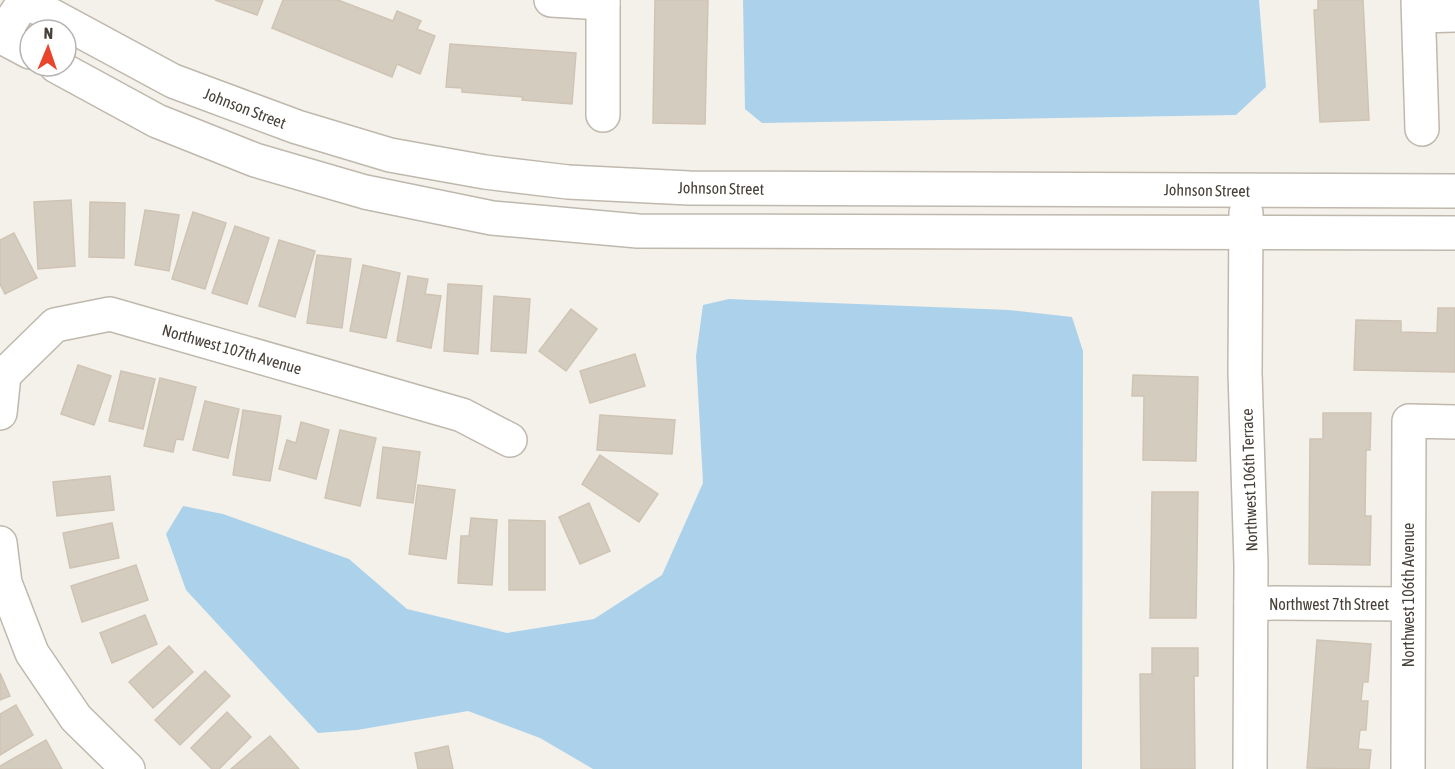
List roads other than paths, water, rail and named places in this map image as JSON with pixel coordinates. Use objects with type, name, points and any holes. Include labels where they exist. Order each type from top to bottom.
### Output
[{"type":"street","points":[[18,46],[0,37],[24,0]]},
{"type":"street","name":"Johnson Street","points":[[24,0],[173,81],[297,127],[390,154],[485,172],[568,182],[689,188],[1455,191]]},
{"type":"street","points":[[551,0],[603,1],[603,115]]},
{"type":"street","points":[[1422,129],[1418,8],[1455,15]]},
{"type":"street","points":[[78,78],[157,121],[255,160],[365,192],[492,218],[638,231],[1455,233]]},
{"type":"street","name":"Northwest 106th Terrace","points":[[1246,191],[1245,373],[1251,603],[1250,769]]},
{"type":"street","name":"Northwest 107th Avenue","points":[[0,413],[4,375],[55,325],[110,314],[462,415],[510,440]]},
{"type":"street","name":"Northwest 106th Avenue","points":[[1408,769],[1409,421],[1455,422]]},
{"type":"street","points":[[0,543],[5,583],[32,653],[76,718],[128,769]]},
{"type":"street","name":"Northwest 7th Street","points":[[1251,603],[1408,604]]},
{"type":"water","points":[[743,0],[1259,0],[1266,87],[1236,115],[762,123],[745,109]]},
{"type":"water","points":[[729,299],[1009,310],[1072,317],[1083,351],[1082,769],[593,769],[540,738],[468,711],[357,730],[318,733],[186,590],[166,534],[183,506],[223,514],[349,559],[407,609],[507,633],[594,619],[662,575],[703,483],[696,356],[703,305]]}]
